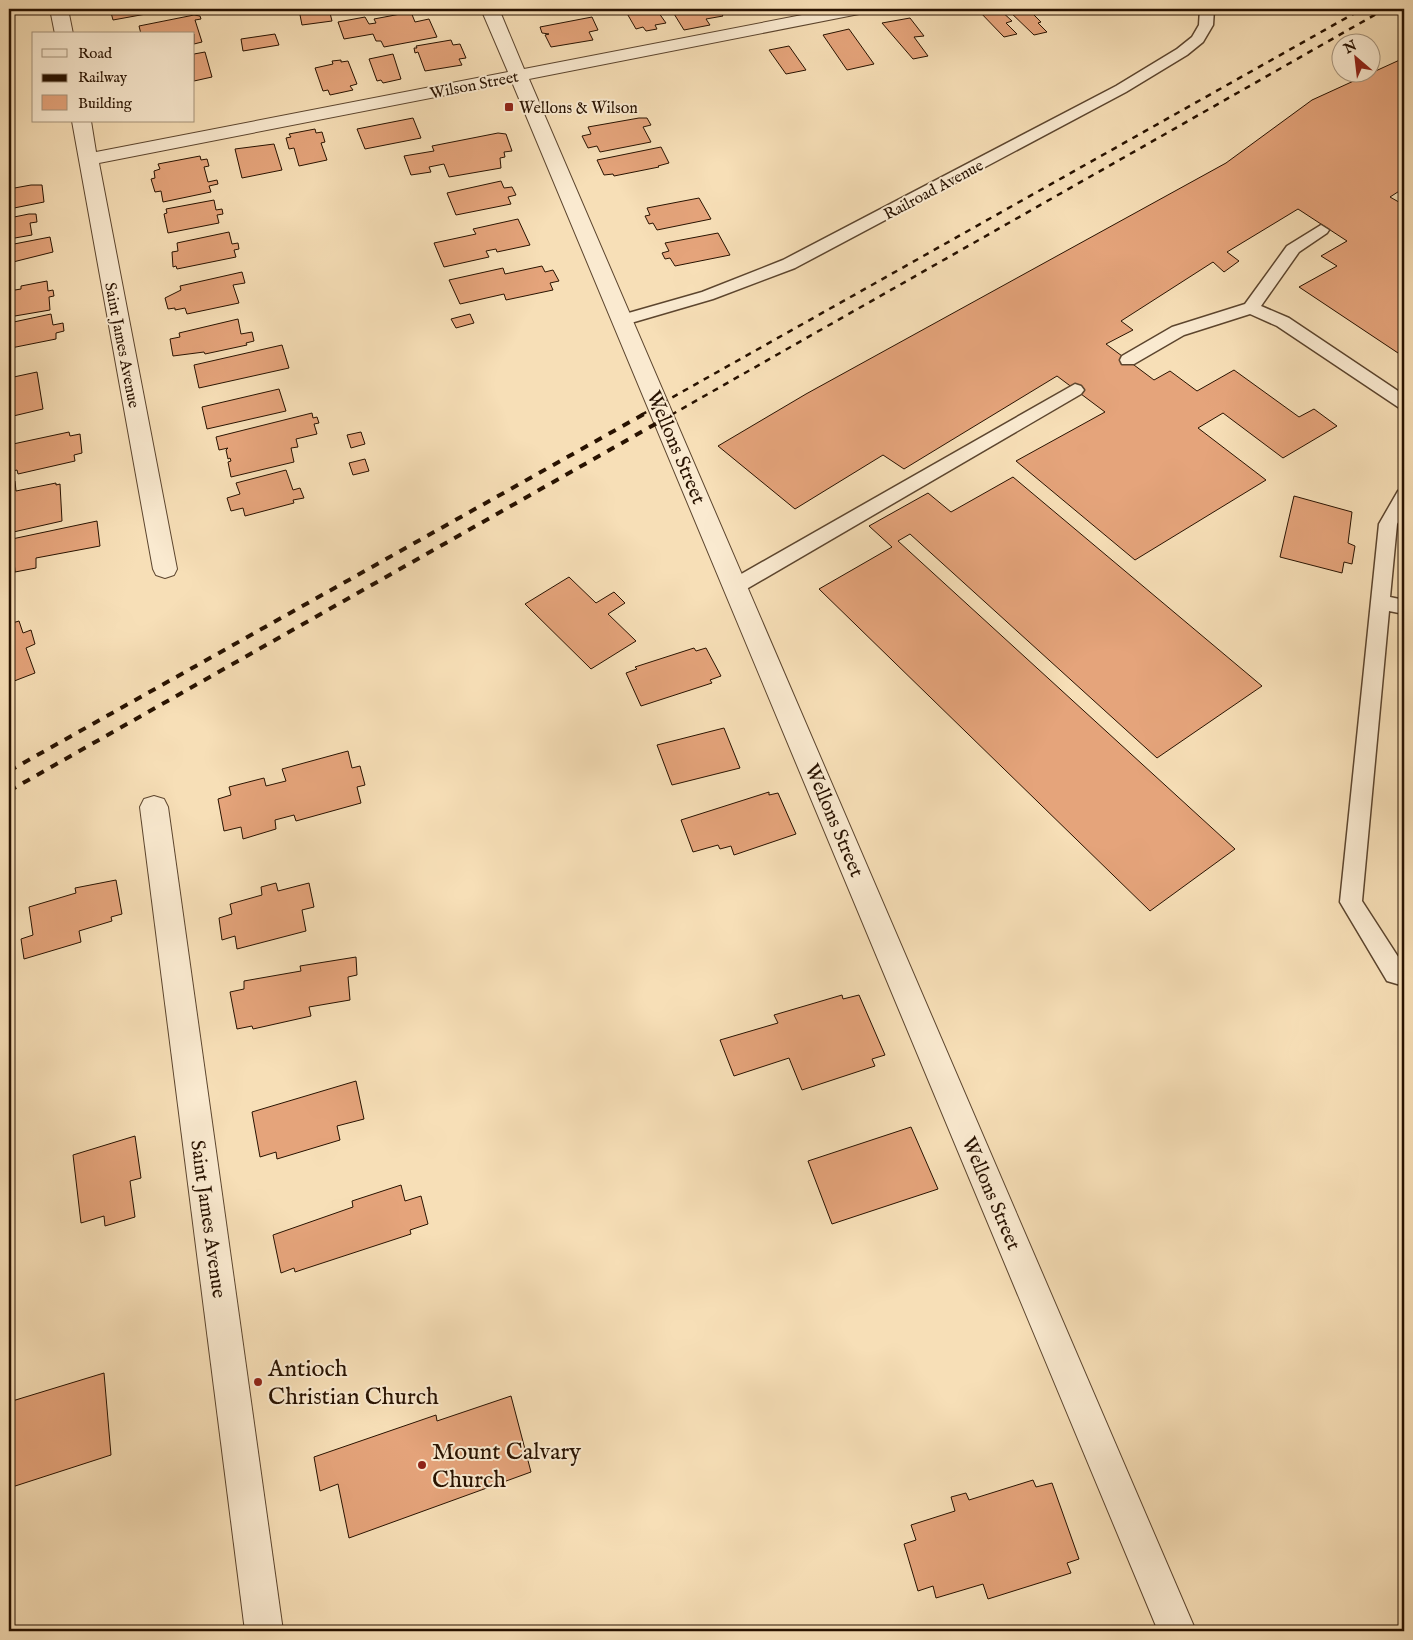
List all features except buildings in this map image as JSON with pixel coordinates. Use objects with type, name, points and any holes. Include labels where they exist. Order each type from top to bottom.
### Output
[{"type":"street","points":[[59,9],[64,32]]},
{"type":"street","name":"Wellons Street","points":[[490,9],[624,320],[1178,1631]]},
{"type":"street","name":"Wilson Street","points":[[88,159],[859,9]]},
{"type":"street","name":"Saint James Avenue","points":[[81,122],[165,569]]},
{"type":"street","name":"Saint James Avenue","points":[[154,807],[264,1631]]},
{"type":"lane","name":"Railroad Avenue","points":[[624,320],[675,307],[735,288],[789,264],[1121,90],[1182,52],[1198,39],[1206,25],[1207,9]]},
{"type":"lane","points":[[1128,360],[1178,331],[1251,308],[1278,273],[1293,249],[1321,230]]},
{"type":"lane","points":[[1251,308],[1283,322],[1404,403]]},
{"type":"lane","points":[[736,586],[1075,390]]},
{"type":"lane","points":[[1404,496],[1380,602],[1351,902],[1395,974],[1404,976]]},
{"type":"lane","points":[[1380,602],[1404,607]]},
{"type":"railway","points":[[641,415],[1362,9]]},
{"type":"railway","points":[[671,415],[1385,9]]},
{"type":"railway","points":[[9,771],[644,414]]},
{"type":"railway","points":[[9,791],[673,414]]},
{"type":"place","name":"Wellons & Wilson","points":[[509,107]]},
{"type":"place","name":"Antioch Christian Church","points":[[258,1382]]},
{"type":"place","name":"Mount Calvary Church","points":[[422,1465]]}]
